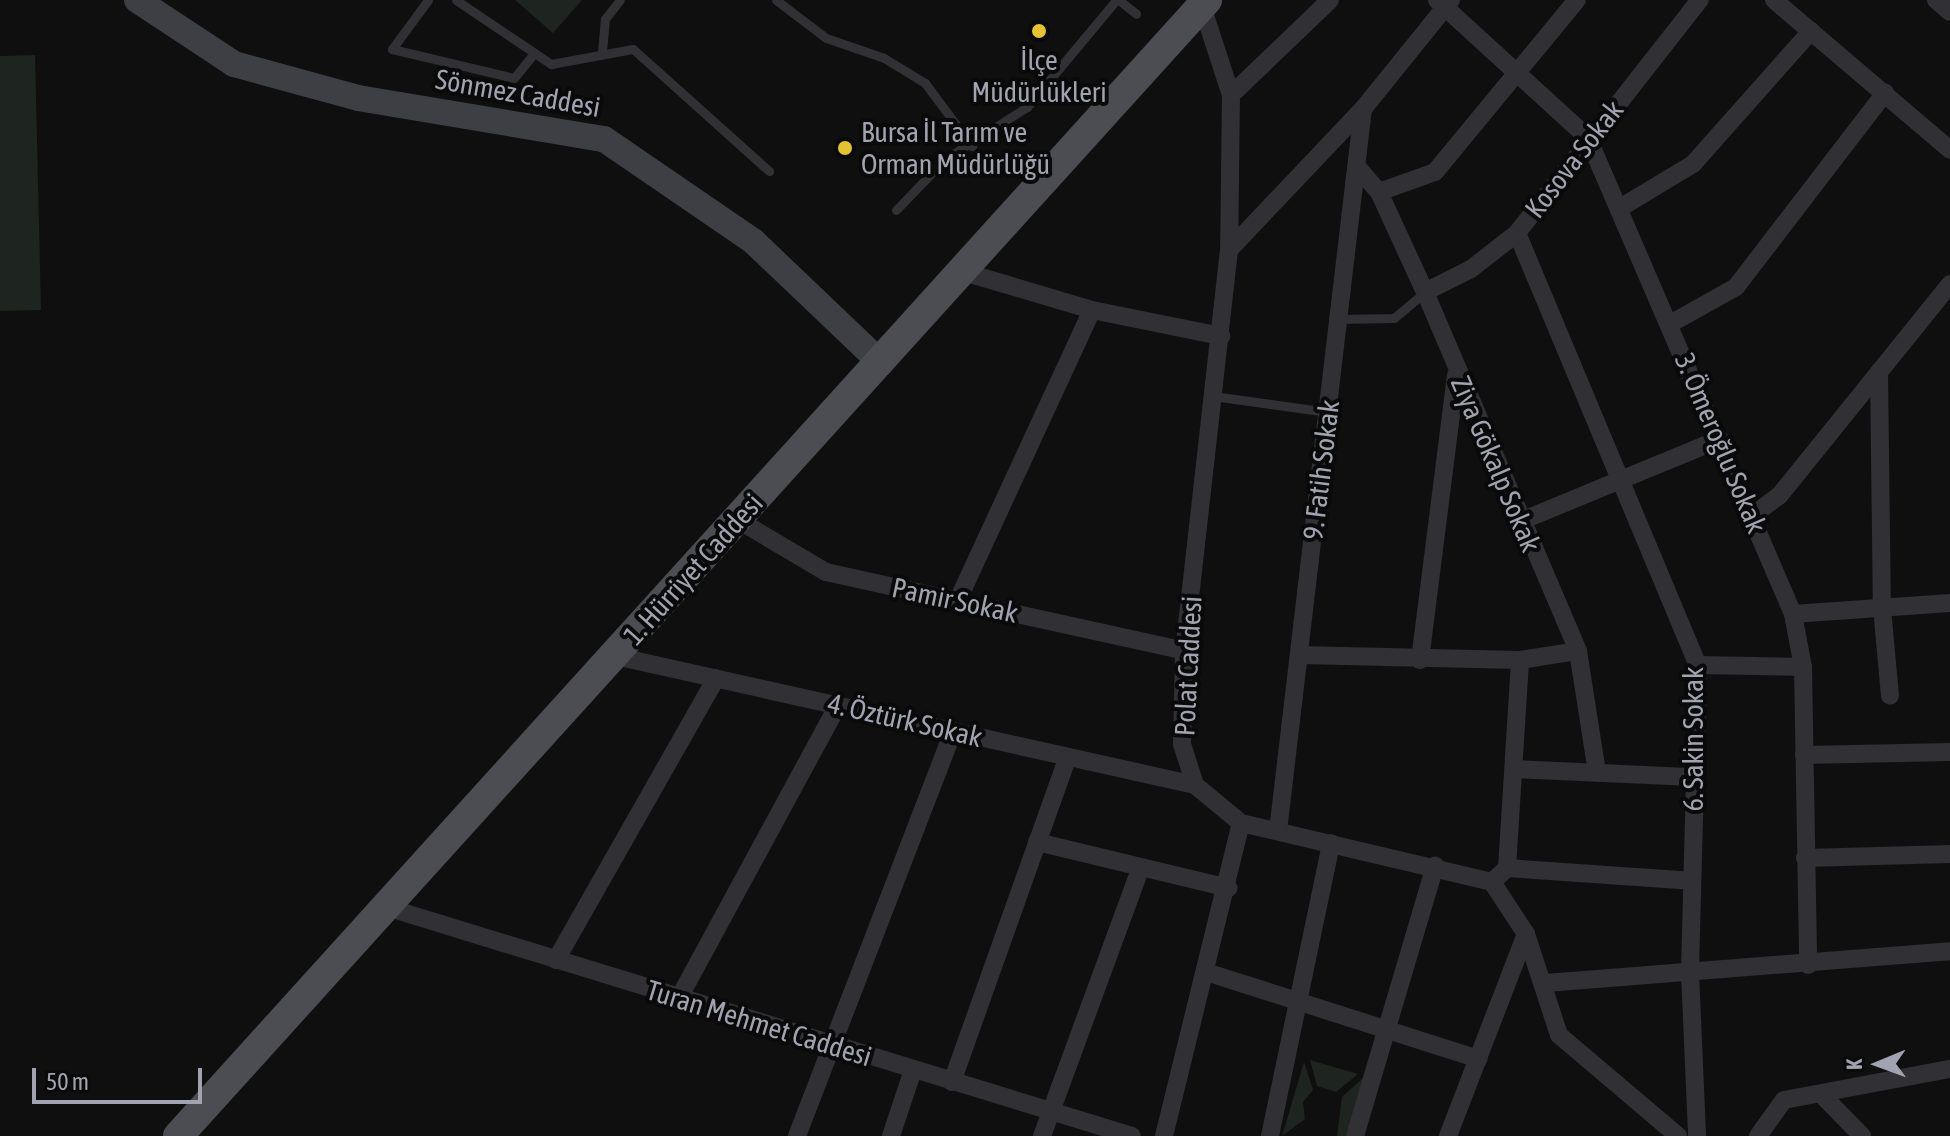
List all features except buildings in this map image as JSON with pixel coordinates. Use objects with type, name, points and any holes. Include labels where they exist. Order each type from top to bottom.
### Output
[{"type":"main road","name":"Sönmez Caddesi","points":[[137,0],[234,64],[358,98],[604,139],[753,241],[881,363]]},
{"type":"main road","name":"1. Hürriyet Caddesi","points":[[178,1136],[964,272],[1204,3]]},
{"type":"street","points":[[1231,95],[1330,0]]},
{"type":"street","points":[[1379,192],[1435,172],[1577,0]]},
{"type":"street","name":"Kosova Sokak","points":[[1425,292],[1471,269],[1517,233],[1588,138],[1700,0]]},
{"type":"street","points":[[1774,0],[1950,150]]},
{"type":"street","points":[[1936,0],[1950,12]]},
{"type":"street","points":[[1229,250],[1363,109],[1445,2]]},
{"type":"street","name":"3. Ömeroğlu Sokak","points":[[1445,2],[1588,138],[1793,614],[1803,667],[1808,965]]},
{"type":"street","name":"Polat Caddesi","points":[[1195,785],[1182,744],[1184,651],[1229,250],[1231,95],[1204,3]]},
{"type":"street","points":[[1620,208],[1693,164],[1811,31]]},
{"type":"street","points":[[1670,324],[1736,287],[1885,93]]},
{"type":"street","name":"9. Fatih Sokak","points":[[1278,831],[1363,109]]},
{"type":"street","name":"Ziya Gökalp Sokak","points":[[1358,168],[1379,192],[1425,292],[1578,651],[1597,773]]},
{"type":"street","name":"6. Sakin Sokak","points":[[1517,233],[1698,665],[1690,973],[1697,1136]]},
{"type":"street","points":[[964,272],[1092,310],[1221,336]]},
{"type":"street","points":[[1752,516],[1779,496],[1950,284]]},
{"type":"street","points":[[958,600],[1092,310]]},
{"type":"street","points":[[1879,372],[1882,608],[1890,696]]},
{"type":"street","points":[[1420,660],[1457,373]]},
{"type":"street","points":[[1521,521],[1720,439]]},
{"type":"street","name":"Pamir Sokak","points":[[738,520],[826,572],[1184,651]]},
{"type":"street","points":[[1793,614],[1950,603]]},
{"type":"street","points":[[1299,655],[1520,660],[1578,651]]},
{"type":"street","name":"4. Öztürk Sokak","points":[[615,656],[1195,785]]},
{"type":"street","points":[[1492,882],[1507,868],[1520,660]]},
{"type":"street","points":[[1698,665],[1803,667]]},
{"type":"street","points":[[556,960],[716,678]]},
{"type":"street","points":[[679,998],[838,705]]},
{"type":"street","points":[[797,1136],[829,1045],[953,731]]},
{"type":"street","points":[[1804,755],[1950,752]]},
{"type":"street","points":[[952,1082],[1068,757]]},
{"type":"street","points":[[1514,769],[1693,777]]},
{"type":"street","points":[[1195,785],[1241,823],[1435,866],[1492,882],[1526,934],[1546,983],[1559,1035],[1678,1136]]},
{"type":"street","points":[[1164,1136],[1229,888],[1241,823]]},
{"type":"street","points":[[1037,842],[1229,888]]},
{"type":"street","points":[[1270,1136],[1302,1000],[1331,843]]},
{"type":"street","points":[[1805,858],[1950,854]]},
{"type":"street","points":[[1355,1136],[1390,1030],[1435,866]]},
{"type":"street","points":[[1507,868],[1691,881]]},
{"type":"street","points":[[1042,1136],[1140,869]]},
{"type":"street","name":"Turan Mehmet Caddesi","points":[[386,907],[1132,1136]]},
{"type":"street","points":[[1448,1136],[1526,934]]},
{"type":"street","points":[[1546,983],[1808,965],[1950,951]]},
{"type":"street","points":[[1206,972],[1302,1000],[1478,1059]]},
{"type":"street","points":[[1758,1136],[1784,1100],[1823,1096],[1950,1069]]},
{"type":"street","points":[[891,1136],[913,1070]]},
{"type":"street","points":[[1823,1096],[1862,1136]]},
{"type":"lane","points":[[428,0],[392,49],[514,78],[534,53]]},
{"type":"lane","points":[[456,0],[551,64],[602,52],[633,49],[769,171]]},
{"type":"lane","points":[[602,52],[605,19],[620,0]]},
{"type":"lane","points":[[776,0],[826,38],[884,58],[925,83],[972,146]]},
{"type":"lane","points":[[896,210],[945,159],[972,146],[1027,107],[1118,0],[1136,14]]},
{"type":"lane","points":[[1340,319],[1394,318],[1425,292]]},
{"type":"lane","points":[[1213,396],[1328,412]]},
{"type":"shaded area","points":[[515,0],[582,0],[553,33]]},
{"type":"shaded area","points":[[35,55],[41,310],[0,311],[0,56]]},
{"type":"shaded area","points":[[1310,1060],[1358,1074],[1336,1092],[1317,1086]]},
{"type":"shaded area","points":[[1304,1062],[1313,1090],[1303,1102],[1305,1119],[1282,1136]]},
{"type":"shaded area","points":[[1364,1077],[1350,1136],[1337,1136],[1342,1097]]},
{"type":"place","name":"İlçe Müdürlükleri","points":[[1039,31]]},
{"type":"place","name":"Bursa İl Tarım ve Orman Müdürlüğü","points":[[845,148]]}]
